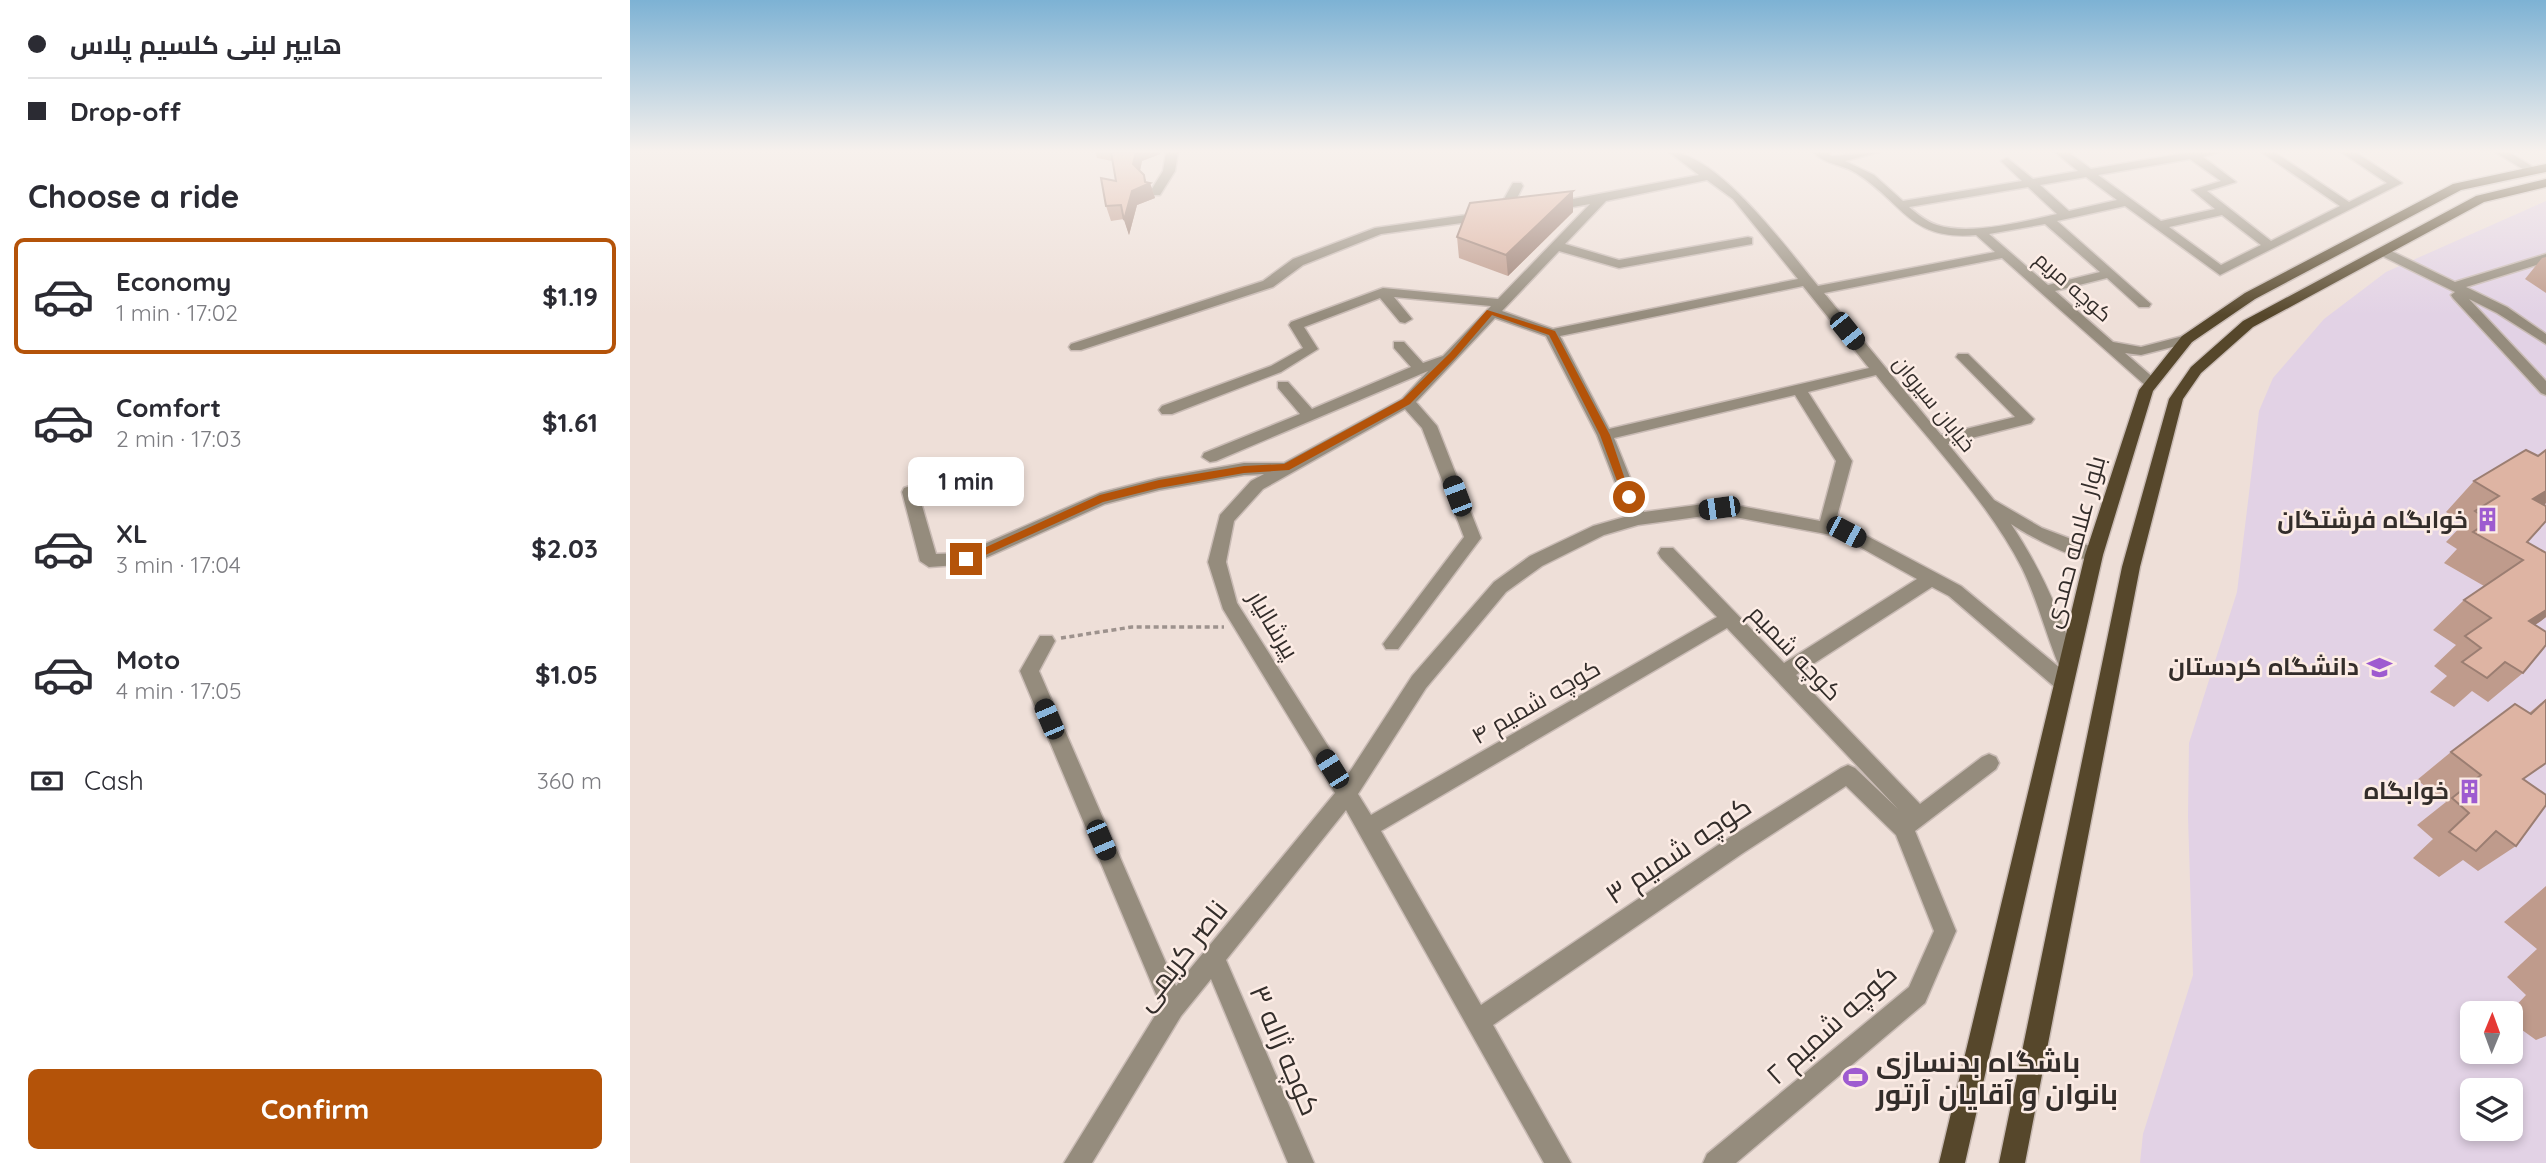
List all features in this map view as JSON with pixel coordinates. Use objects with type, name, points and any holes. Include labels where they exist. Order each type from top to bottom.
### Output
[{"type":"main road","name":"بلوار علامه حمدی","points":[[1952,1163],[2094,555],[2135,418],[2151,383],[2187,339],[2225,310],[2418,206]]},
{"type":"main road","points":[[2012,1163],[2131,567],[2176,399],[2196,370],[2248,324],[2305,296],[2469,206]]},
{"type":"main road","points":[[2280,282],[2305,296]]},
{"type":"street","points":[[1523,206],[1530,210]]},
{"type":"street","points":[[1076,347],[1268,284],[1298,262],[1379,231],[1552,206]]},
{"type":"street","name":"پیرشالیار","points":[[1558,1163],[1368,828],[1229,604],[1217,562],[1226,519],[1257,485],[1407,402],[1594,206]]},
{"type":"street","name":"خیابان سیروان","points":[[1745,206],[1987,502]]},
{"type":"street","points":[[1901,206],[1931,228],[1952,234],[1981,233],[2104,206]]},
{"type":"street","points":[[2057,206],[2065,214]]},
{"type":"street","points":[[2132,206],[2220,271],[2347,206]]},
{"type":"street","points":[[2217,206],[2270,246]]},
{"type":"street","points":[[2158,226],[2223,211]]},
{"type":"street","points":[[2046,218],[2144,304]]},
{"type":"street","name":"کوچه مریم","points":[[1981,233],[2151,383]]},
{"type":"street","points":[[1557,246],[1619,264],[1748,241]]},
{"type":"street","points":[[2385,252],[2502,310],[2546,340]]},
{"type":"street","points":[[1167,410],[1276,369],[1311,349],[1296,325],[1382,292],[1496,307],[1552,333],[2004,254]]},
{"type":"street","points":[[2451,287],[2546,258]]},
{"type":"street","points":[[2045,290],[2109,274]]},
{"type":"street","points":[[2451,287],[2546,390]]},
{"type":"street","points":[[1382,292],[1405,319]]},
{"type":"street","points":[[1552,333],[1605,435],[1638,519]]},
{"type":"street","name":"کوچه مریم","points":[[2107,345],[2141,351],[2187,339]]},
{"type":"street","points":[[1398,345],[1421,369]]},
{"type":"street","points":[[1210,457],[1453,355]]},
{"type":"street","points":[[1937,441],[2026,419],[1963,357]]},
{"type":"street","points":[[1605,435],[1879,370]]},
{"type":"street","points":[[1283,385],[1310,416]]},
{"type":"street","points":[[1799,389],[1844,461],[1826,528]]},
{"type":"street","points":[[1392,644],[1473,538],[1429,426],[1407,402]]},
{"type":"street","points":[[910,492],[929,561],[966,559],[1100,499],[1159,484],[1244,469],[1286,468]]},
{"type":"street","points":[[1987,502],[2036,532],[2094,555]]},
{"type":"street","points":[[1987,502],[2028,563],[2052,612],[2066,674]]},
{"type":"street","name":"ناصر کریمی","points":[[1077,1163],[1173,1008],[1215,960],[1347,793],[1419,681],[1500,587],[1536,561],[1599,530],[1638,519],[1719,508],[1846,532],[1955,592],[2066,674]]},
{"type":"street","name":"کوچه شمیم","points":[[1667,554],[1781,676],[1912,823]]},
{"type":"street","points":[[1781,676],[1933,578]]},
{"type":"street","name":"کوچه شمیم ۴","points":[[1368,828],[1728,619]]},
{"type":"street","points":[[1046,641],[1029,671],[1173,1008]]},
{"type":"street","points":[[1912,823],[1989,763]]},
{"type":"street","name":"کوچه شمیم ۳","points":[[1478,1021],[1735,846],[1848,774],[1912,823]]},
{"type":"street","name":"کوچه شمیم ۲","points":[[1716,1163],[1917,995],[1945,931],[1912,823]]},
{"type":"street","name":"کوچه ژاله ۳","points":[[1215,960],[1301,1163]]},
{"type":"path","points":[[1046,641],[1132,627],[1243,626]]},
{"type":"shaded area","name":"دانشگاه کردستان","points":[[2534,206],[2546,206],[2546,1163],[2140,1163],[2143,1134],[2193,975],[2188,817],[2189,743],[2237,592],[2259,411],[2273,378],[2324,319],[2386,272]]},
{"type":"building","points":[[1121,206],[1128,206],[1124,220]]},
{"type":"building","points":[[1469,206],[1557,206],[1506,255],[1457,237]]},
{"type":"building","points":[[2526,450],[2538,456],[2546,450],[2546,491],[2533,499],[2546,506],[2546,521],[2527,542],[2546,553],[2546,610],[2529,621],[2546,632],[2546,645],[2523,673],[2505,662],[2487,678],[2462,662],[2481,648],[2465,636],[2491,618],[2464,600],[2523,560],[2473,532],[2490,521],[2475,511],[2499,496],[2474,481]]},
{"type":"building","points":[[2546,700],[2546,763],[2523,779],[2546,795],[2546,805],[2516,846],[2496,831],[2476,851],[2449,832],[2469,813],[2452,798],[2481,775],[2451,752],[2515,704],[2531,714]]},
{"type":"place","name":"خوابگاه فرشتگان","points":[[2488,520]]},
{"type":"place","name":"دانشگاه کردستان","points":[[2379,667]]},
{"type":"place","name":"خوابگاه","points":[[2469,791]]},
{"type":"place","name":"باشگاه بدنسازی بانوان و آقایان آرتور","points":[[1856,1078]]},
{"type":"route","points":[[966,559],[1100,499],[1159,484],[1244,469],[1286,468],[1407,402],[1490,312],[1552,333],[1605,435],[1629,497]]}]
